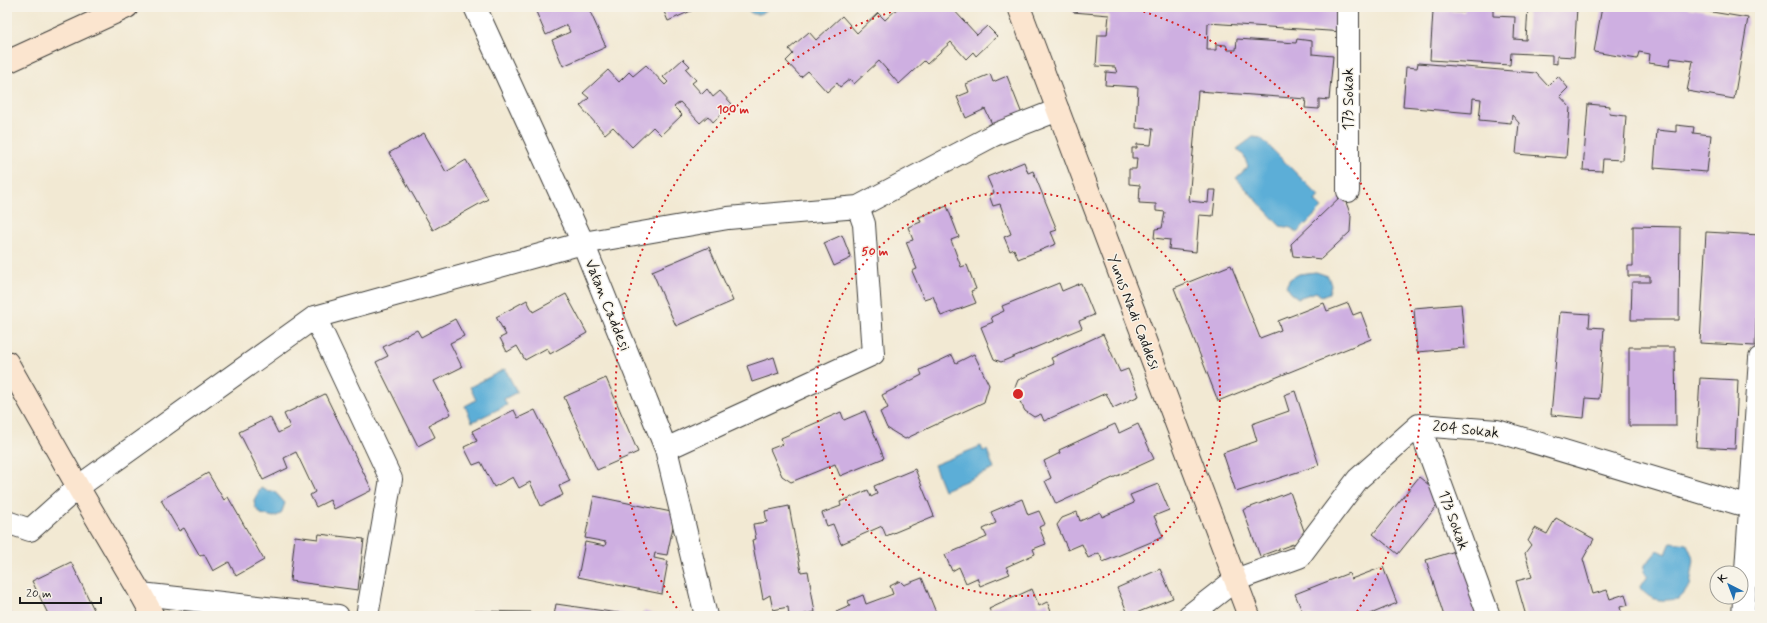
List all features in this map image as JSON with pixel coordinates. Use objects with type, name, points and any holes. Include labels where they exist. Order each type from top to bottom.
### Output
[{"type":"street","points":[[7,62],[127,7]]},
{"type":"street","name":"Vatan Caddesi","points":[[475,7],[584,243],[666,449],[706,616]]},
{"type":"street","name":"Yunus Nadi Caddesi","points":[[1019,7],[1249,616]]},
{"type":"street","name":"173 Sokak","points":[[1348,7],[1348,191]]},
{"type":"street","points":[[7,522],[30,530],[78,488],[315,317],[584,243],[728,218],[858,208],[994,135],[1058,110]]},
{"type":"street","points":[[666,449],[873,354],[864,224],[858,208]]},
{"type":"street","points":[[315,317],[391,479],[367,616]]},
{"type":"street","points":[[1743,616],[1755,508],[1760,358]]},
{"type":"street","points":[[7,362],[78,488],[141,594],[152,616]]},
{"type":"street","name":"173 Sokak","points":[[1418,424],[1489,616]]},
{"type":"street","name":"204 Sokak","points":[[1189,616],[1235,580],[1299,557],[1358,479],[1418,424],[1497,431],[1755,508]]},
{"type":"street","points":[[141,594],[338,616]]},
{"type":"water","points":[[746,7],[770,7],[764,12],[754,14],[751,13]]},
{"type":"water","points":[[1253,137],[1261,138],[1319,196],[1315,201],[1322,208],[1297,233],[1291,228],[1280,226],[1236,178],[1248,167],[1244,156],[1237,149]]},
{"type":"water","points":[[1316,272],[1328,276],[1331,285],[1329,293],[1321,296],[1316,292],[1298,298],[1291,293],[1286,286],[1290,279],[1299,274]]},
{"type":"water","points":[[505,369],[517,392],[504,399],[507,405],[472,422],[465,406],[476,400],[470,387]]},
{"type":"water","points":[[981,446],[983,451],[987,450],[994,469],[944,490],[934,465]]},
{"type":"water","points":[[261,488],[270,492],[274,491],[285,503],[281,514],[274,517],[261,514],[255,507],[254,500]]},
{"type":"water","points":[[1671,542],[1687,544],[1694,560],[1690,586],[1678,599],[1657,600],[1648,596],[1640,588],[1648,576],[1644,572],[1645,565],[1658,550],[1666,554]]},
{"type":"building","points":[[534,7],[588,7],[606,47],[563,66],[552,40],[570,32],[567,25],[546,35]]},
{"type":"building","points":[[662,7],[700,7],[668,21]]},
{"type":"building","points":[[899,7],[923,7],[925,9],[928,7],[951,7],[977,35],[987,26],[997,36],[976,56],[973,52],[966,59],[951,42],[927,64],[924,61],[899,84],[879,61],[854,84],[850,79],[840,87],[837,83],[827,92],[808,71],[801,77],[786,61],[793,54],[789,49],[809,32],[816,40],[842,16],[857,33],[878,13],[885,20]]},
{"type":"building","points":[[1073,7],[1345,7],[1344,32],[1208,23],[1207,50],[1216,50],[1216,44],[1226,45],[1228,50],[1236,50],[1237,39],[1296,43],[1297,39],[1312,41],[1312,54],[1333,56],[1329,100],[1319,99],[1319,109],[1305,108],[1306,99],[1198,91],[1189,201],[1208,203],[1209,190],[1216,190],[1213,216],[1199,215],[1196,252],[1169,249],[1170,240],[1154,238],[1155,229],[1162,228],[1165,212],[1156,211],[1156,204],[1139,203],[1140,185],[1129,184],[1129,169],[1136,169],[1137,158],[1132,158],[1132,148],[1137,148],[1137,144],[1151,145],[1153,129],[1136,128],[1138,87],[1105,85],[1106,72],[1117,73],[1115,67],[1096,66],[1098,35],[1107,35],[1109,15],[1073,12]]},
{"type":"building","points":[[1465,7],[1493,7],[1493,16],[1515,17],[1514,39],[1526,40],[1528,7],[1577,7],[1574,57],[1557,56],[1557,64],[1552,63],[1552,55],[1511,53],[1510,65],[1430,60],[1433,11],[1464,12]]},
{"type":"building","points":[[1602,7],[1682,7],[1748,18],[1734,99],[1687,91],[1693,61],[1671,58],[1669,66],[1649,63],[1650,54],[1639,52],[1637,59],[1594,52]]},
{"type":"building","points":[[683,59],[690,66],[686,69],[696,80],[692,83],[702,94],[707,89],[713,97],[720,91],[732,104],[713,122],[708,116],[700,123],[680,102],[674,107],[682,115],[661,135],[653,127],[632,147],[613,127],[605,134],[580,106],[589,98],[583,93],[608,70],[619,82],[629,72],[633,76],[646,65],[665,85],[668,82],[663,77]]},
{"type":"building","points":[[1418,63],[1536,73],[1548,86],[1558,76],[1568,88],[1560,96],[1570,107],[1566,158],[1516,154],[1519,123],[1512,115],[1511,123],[1479,120],[1481,99],[1473,98],[1472,113],[1403,107],[1406,67],[1417,68]]},
{"type":"building","points":[[990,74],[993,82],[1007,76],[1022,114],[993,126],[985,109],[966,118],[957,97],[969,92],[966,84]]},
{"type":"building","points":[[1588,104],[1610,106],[1609,114],[1626,116],[1623,160],[1603,159],[1602,171],[1583,170]]},
{"type":"building","points":[[1676,125],[1694,127],[1693,133],[1711,135],[1707,172],[1654,168],[1657,130],[1676,132]]},
{"type":"building","points":[[424,133],[446,172],[466,160],[488,199],[433,230],[389,153]]},
{"type":"building","points":[[1024,162],[1028,173],[1033,171],[1057,230],[1051,232],[1056,244],[1018,259],[1014,249],[1010,251],[1004,237],[1011,234],[1000,204],[993,206],[989,195],[994,193],[987,177]]},
{"type":"building","points":[[1343,194],[1351,216],[1350,232],[1321,259],[1293,256],[1291,244]]},
{"type":"building","points":[[947,206],[959,237],[951,240],[961,267],[967,265],[976,289],[971,291],[976,303],[941,316],[933,296],[924,299],[912,271],[917,269],[906,242],[913,240],[908,227],[921,222],[919,217]]},
{"type":"building","points":[[1633,226],[1680,227],[1679,320],[1631,320],[1632,282],[1650,282],[1650,276],[1628,276],[1628,266],[1633,266]]},
{"type":"building","points":[[1706,232],[1760,235],[1755,346],[1700,343]]},
{"type":"building","points":[[842,235],[851,258],[834,266],[824,243]]},
{"type":"building","points":[[709,247],[733,301],[676,326],[652,271]]},
{"type":"building","points":[[1231,265],[1260,338],[1281,330],[1278,321],[1324,303],[1327,311],[1348,303],[1353,315],[1361,312],[1371,339],[1218,401],[1174,288]]},
{"type":"building","points":[[1059,283],[1062,291],[1081,283],[1094,315],[1079,321],[1082,328],[1001,362],[994,359],[981,327],[993,322],[991,317],[1004,311],[1002,306]]},
{"type":"building","points":[[566,294],[587,333],[550,354],[547,348],[525,360],[517,346],[507,352],[500,338],[506,335],[496,317],[527,300],[533,312]]},
{"type":"building","points":[[1461,304],[1465,348],[1417,352],[1414,308]]},
{"type":"building","points":[[1560,312],[1590,314],[1589,327],[1604,328],[1599,399],[1586,398],[1584,418],[1551,415]]},
{"type":"building","points":[[455,319],[464,336],[450,343],[462,367],[434,381],[451,414],[429,425],[435,437],[418,446],[376,362],[388,356],[383,347],[417,330],[421,337]]},
{"type":"building","points":[[1103,334],[1120,372],[1128,369],[1139,396],[1113,408],[1106,393],[1044,421],[1041,414],[1034,417],[1025,411],[1014,390],[1018,380],[1054,364],[1051,358]]},
{"type":"building","points":[[1629,347],[1675,347],[1676,426],[1629,426]]},
{"type":"building","points":[[974,354],[989,385],[984,402],[905,439],[887,428],[880,412],[888,408],[882,395],[922,375],[920,370],[952,355],[956,363]]},
{"type":"building","points":[[774,357],[779,373],[752,382],[747,366]]},
{"type":"building","points":[[606,378],[638,452],[597,470],[564,397]]},
{"type":"building","points":[[1700,378],[1738,380],[1735,449],[1696,447]]},
{"type":"building","points":[[1295,391],[1319,465],[1236,492],[1223,453],[1257,441],[1252,424],[1289,411],[1284,395]]},
{"type":"building","points":[[325,394],[372,490],[334,509],[330,500],[316,507],[310,495],[315,492],[296,452],[284,458],[288,468],[263,480],[239,432],[270,417],[278,433],[290,427],[284,414]]},
{"type":"building","points":[[514,410],[518,418],[535,410],[570,481],[559,486],[563,495],[541,506],[530,482],[519,488],[513,477],[494,487],[481,462],[473,465],[464,447],[477,441],[472,431]]},
{"type":"building","points":[[865,411],[884,458],[840,476],[835,464],[791,482],[782,476],[770,449],[783,444],[781,438],[841,412],[844,420]]},
{"type":"building","points":[[1115,424],[1119,433],[1138,424],[1154,459],[1056,504],[1045,481],[1051,478],[1044,461],[1060,453],[1059,450]]},
{"type":"building","points":[[915,469],[934,516],[886,536],[882,526],[841,544],[833,524],[827,526],[822,513],[841,506],[840,502],[868,490],[871,497],[877,494],[874,486]]},
{"type":"building","points":[[208,473],[224,500],[228,497],[264,560],[236,576],[229,562],[213,571],[204,554],[200,556],[184,528],[179,531],[161,500]]},
{"type":"building","points":[[1419,477],[1444,497],[1398,554],[1373,534]]},
{"type":"building","points":[[1158,484],[1169,510],[1154,516],[1163,537],[1103,562],[1099,553],[1088,558],[1082,544],[1068,550],[1057,525],[1062,518],[1077,512],[1080,521],[1100,512],[1102,517],[1134,503],[1130,495]]},
{"type":"building","points":[[1290,492],[1307,539],[1260,556],[1243,510]]},
{"type":"building","points":[[594,496],[676,513],[667,555],[655,553],[654,558],[668,561],[662,594],[578,577],[585,542],[605,546],[606,542],[585,538]]},
{"type":"building","points":[[1022,499],[1028,515],[1039,511],[1045,524],[1039,527],[1046,544],[1033,549],[1035,554],[1006,567],[1010,574],[980,586],[977,578],[966,583],[959,567],[952,571],[945,555],[987,537],[983,529],[996,523],[991,512]]},
{"type":"building","points":[[789,506],[801,572],[808,571],[815,612],[797,616],[789,616],[788,607],[773,610],[770,595],[763,599],[752,540],[756,539],[753,524],[767,522],[765,511]]},
{"type":"building","points":[[1556,518],[1594,539],[1583,559],[1593,594],[1607,590],[1610,599],[1625,594],[1628,605],[1620,607],[1622,616],[1526,616],[1516,581],[1532,577],[1525,553],[1531,545],[1528,541],[1535,528],[1547,534]]},
{"type":"building","points":[[319,534],[364,539],[358,590],[290,581],[295,536],[318,539]]},
{"type":"building","points":[[1462,549],[1483,616],[1444,616],[1426,560]]},
{"type":"building","points":[[71,562],[97,616],[49,616],[32,581]]},
{"type":"building","points":[[1383,567],[1397,603],[1366,616],[1304,616],[1295,594],[1349,573],[1351,579]]},
{"type":"building","points":[[1160,569],[1173,598],[1129,616],[1117,588]]},
{"type":"building","points":[[922,578],[937,615],[837,616],[836,612],[850,606],[848,601],[863,595],[866,604],[893,594],[890,586],[900,581],[904,585]]},
{"type":"building","points":[[1032,589],[1039,606],[1047,602],[1053,616],[993,616],[989,609]]},
{"type":"building","points":[[556,604],[625,614],[624,616],[554,616]]},
{"type":"building","points":[[7,608],[14,616],[7,616]]},
{"type":"building","points":[[475,611],[530,612],[530,616],[474,616]]},
{"type":"building","points":[[644,611],[659,616],[642,616]]}]
